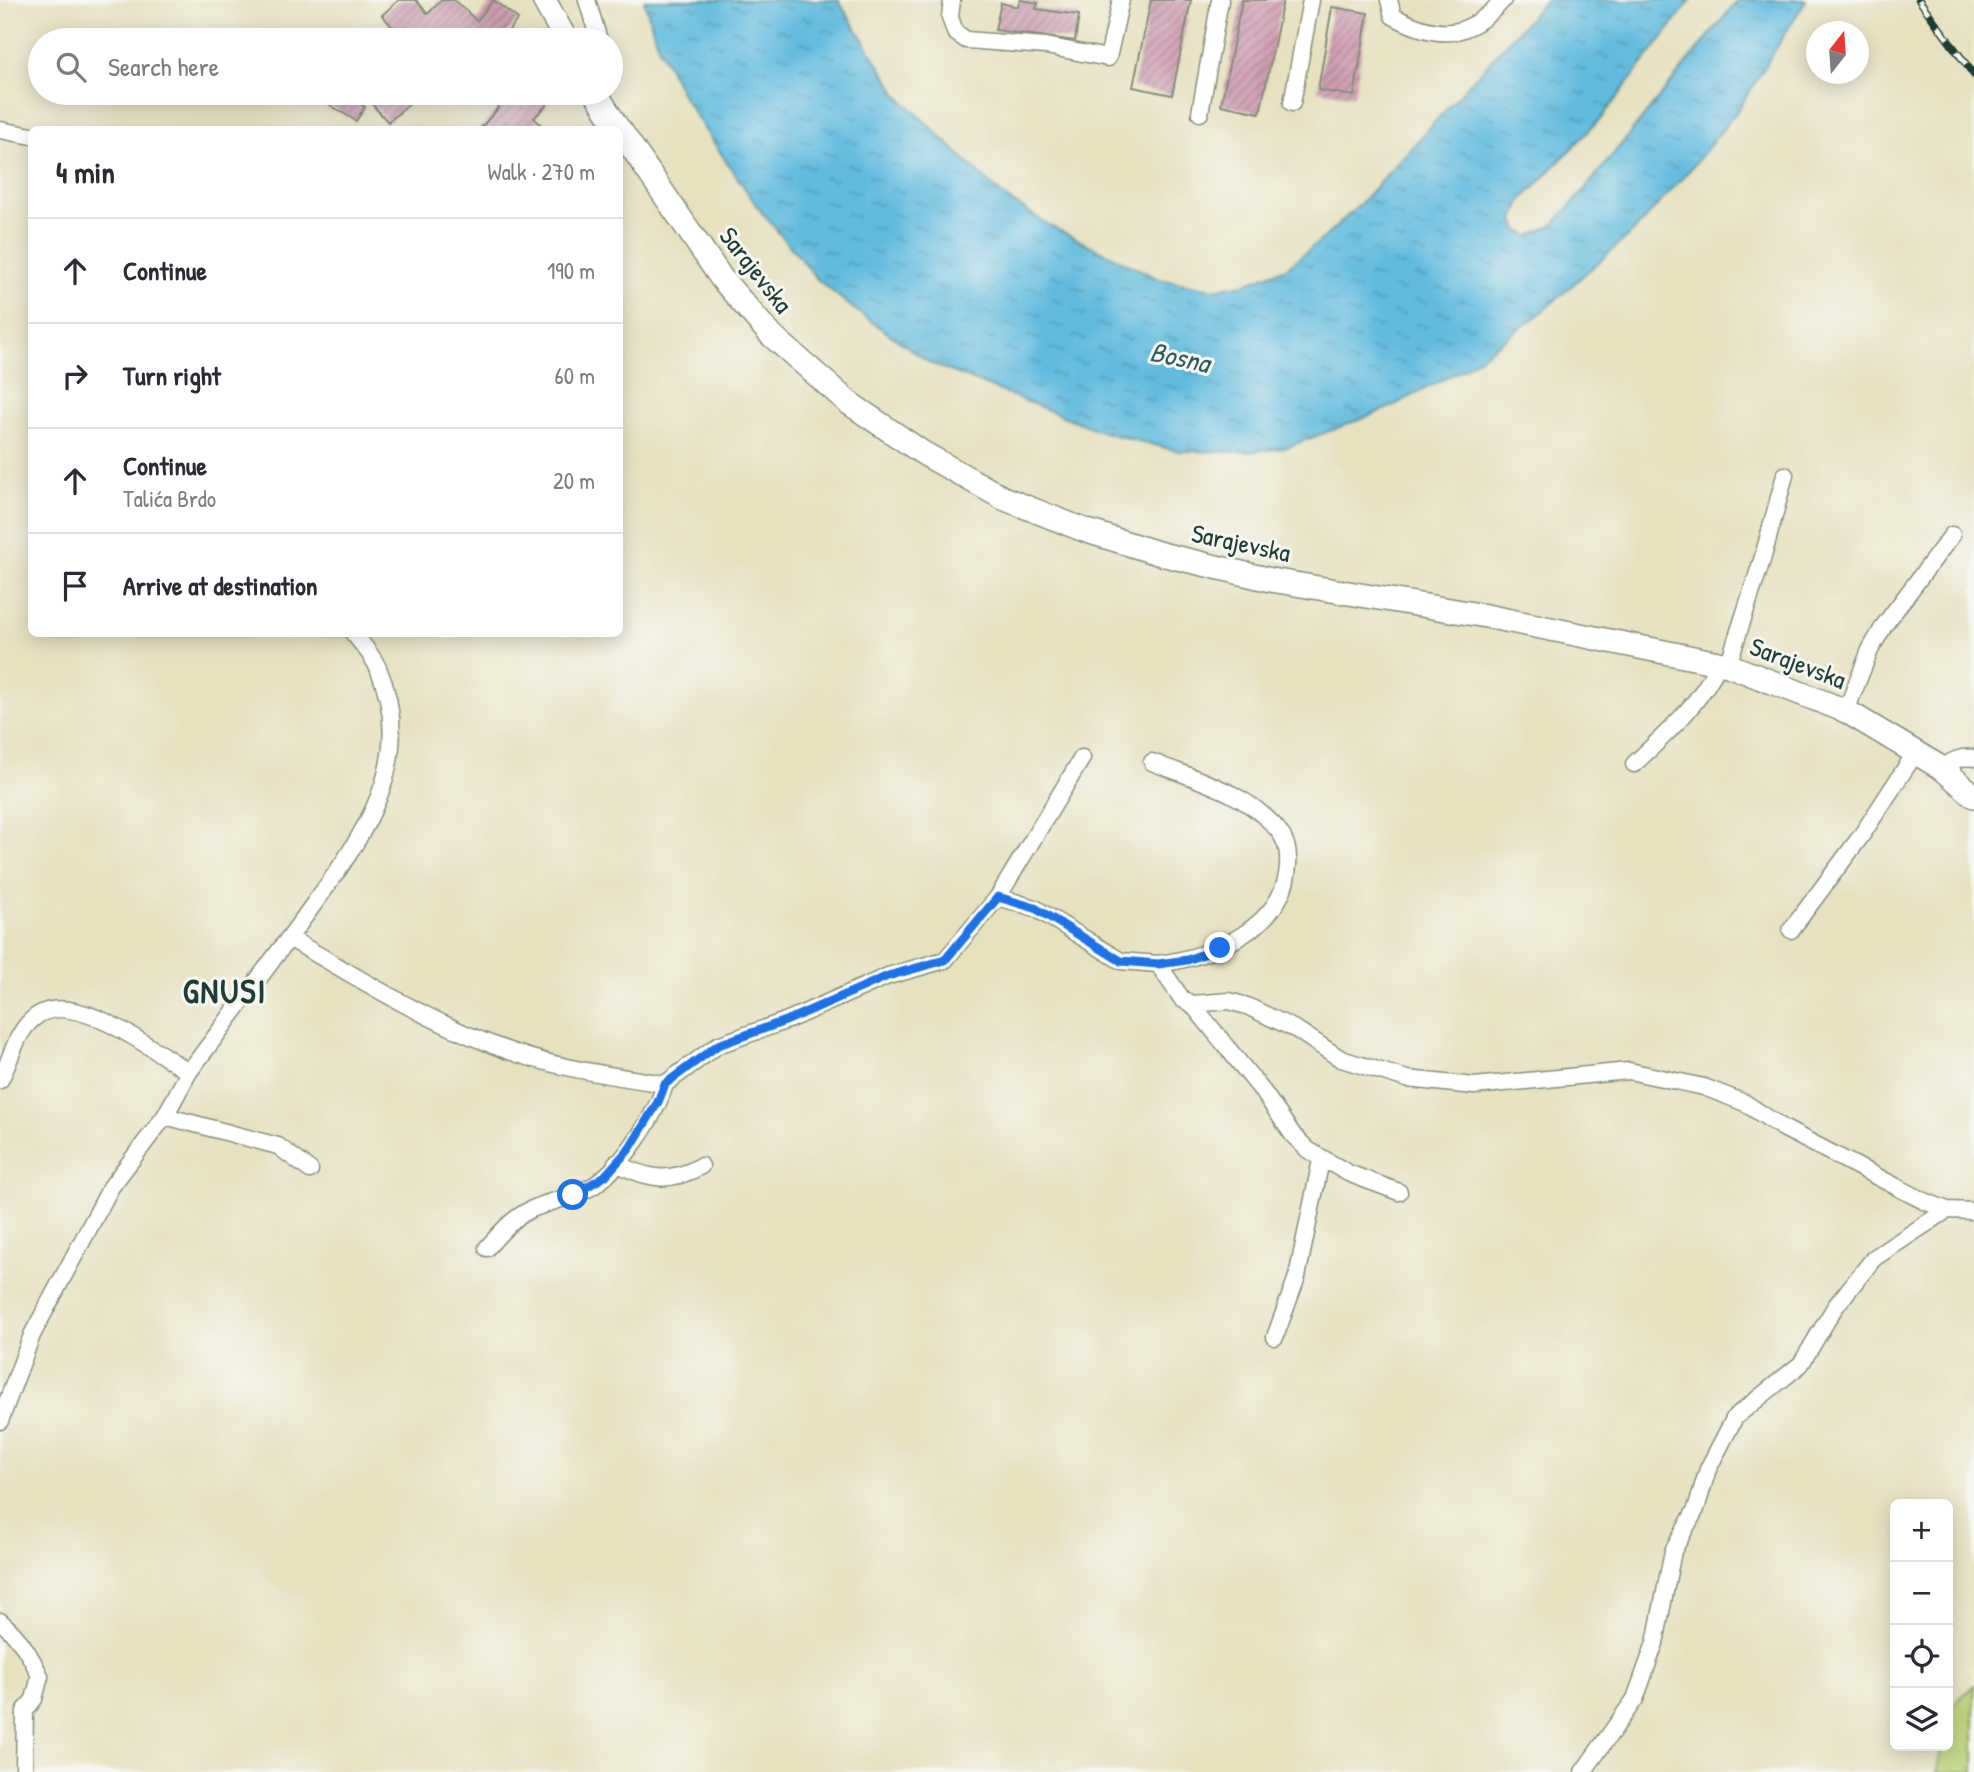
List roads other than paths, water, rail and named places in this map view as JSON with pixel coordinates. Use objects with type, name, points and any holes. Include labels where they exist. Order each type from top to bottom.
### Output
[{"type":"main road","points":[[544,0],[559,28]]},
{"type":"main road","name":"Sarajevska","points":[[603,105],[617,126]]},
{"type":"main road","name":"Sarajevska","points":[[623,136],[722,279],[770,334],[849,403],[923,453],[1003,498],[1084,530],[1161,554],[1259,577],[1486,616],[1723,664],[1846,711],[1943,769],[1974,796]]},
{"type":"street","points":[[587,0],[595,28]]},
{"type":"street","points":[[952,0],[950,17],[955,32],[966,40],[1046,46],[1108,58],[1121,0]]},
{"type":"street","points":[[1200,113],[1220,0]]},
{"type":"street","points":[[1292,103],[1311,0]]},
{"type":"street","points":[[1389,0],[1393,16],[1416,28],[1455,34],[1480,22],[1503,0]]},
{"type":"street","points":[[0,130],[28,135]]},
{"type":"street","points":[[1634,764],[1691,707],[1723,664],[1763,557],[1785,475]]},
{"type":"street","points":[[1846,711],[1870,650],[1885,624],[1952,535]]},
{"type":"street","points":[[0,1421],[32,1335],[111,1187],[165,1116],[189,1072],[340,867],[378,806],[388,771],[392,738],[389,702],[378,667],[356,637]]},
{"type":"street","points":[[1791,930],[1861,836],[1916,752]]},
{"type":"street","points":[[1943,769],[1948,763],[1965,757],[1974,758]]},
{"type":"street","points":[[487,1248],[506,1226],[534,1208],[593,1186],[616,1163],[650,1117],[665,1084],[718,1045],[788,1020],[888,976],[945,960],[998,897],[1082,758]]},
{"type":"street","points":[[998,897],[1035,908],[1121,961],[1158,964],[1187,960],[1220,948],[1259,922],[1280,899],[1288,875],[1289,851],[1280,832],[1236,795],[1152,762]]},
{"type":"street","points":[[289,938],[433,1019],[494,1046],[568,1068],[665,1084]]},
{"type":"street","points":[[1158,964],[1182,999],[1192,1004],[1264,1093],[1293,1135],[1321,1160],[1399,1192]]},
{"type":"street","points":[[1192,1004],[1229,1001],[1247,1006],[1297,1030],[1341,1059],[1407,1079],[1474,1086],[1629,1071],[1704,1087],[1745,1103],[1783,1128],[1922,1200],[1947,1210],[1974,1211]]},
{"type":"street","points":[[0,1080],[16,1042],[28,1025],[38,1015],[61,1008],[82,1012],[112,1026],[189,1072]]},
{"type":"street","points":[[165,1116],[278,1146],[310,1170]]},
{"type":"street","points":[[1275,1337],[1297,1277],[1321,1160]]},
{"type":"street","points":[[616,1163],[644,1174],[679,1178],[701,1166]]},
{"type":"street","points":[[1583,1772],[1635,1699],[1655,1643],[1673,1551],[1696,1509],[1708,1469],[1735,1417],[1801,1364],[1835,1307],[1874,1258],[1947,1210]]},
{"type":"street","points":[[0,1621],[14,1632],[29,1653],[40,1676],[34,1699],[25,1711],[24,1770]]},
{"type":"water","name":"Bosna","points":[[644,0],[838,0],[900,98],[1003,196],[1052,227],[1159,279],[1212,289],[1245,284],[1286,268],[1325,237],[1360,204],[1546,0],[1691,0],[1603,116],[1521,201],[1514,221],[1519,231],[1530,236],[1553,225],[1581,194],[1738,0],[1806,0],[1738,110],[1694,165],[1634,231],[1537,316],[1463,369],[1389,408],[1285,448],[1244,452],[1178,451],[1103,432],[930,363],[854,309],[818,280],[759,209],[709,136],[684,98],[657,44]]},
{"type":"railway","points":[[1919,0],[1974,75]]},
{"type":"district","name":"GNUSI","points":[[225,991]]}]
